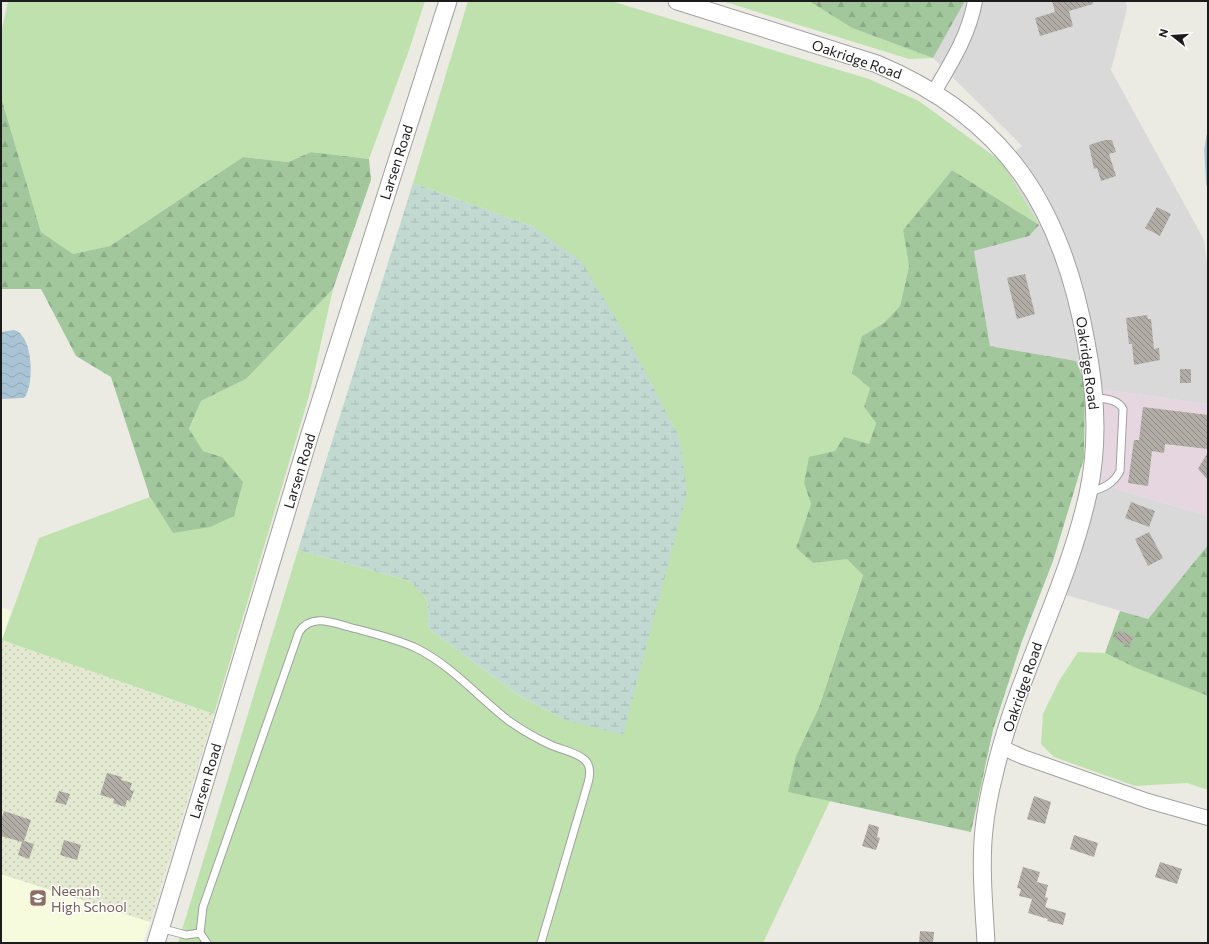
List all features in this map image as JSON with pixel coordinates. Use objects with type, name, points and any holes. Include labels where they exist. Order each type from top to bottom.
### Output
[{"type":"street","name":"Larsen Road","points":[[158,935],[309,436],[448,1]]},
{"type":"street","name":"Oakridge Road","points":[[677,1],[877,64],[904,75],[934,92],[962,111],[985,131],[1020,172],[1042,205],[1056,232],[1066,259],[1081,310],[1094,397],[1094,450],[1088,493],[1072,550],[1011,714],[995,771],[984,830],[986,943]]},
{"type":"street","points":[[934,92],[957,53],[966,34],[975,1]]},
{"type":"street","points":[[1002,747],[1023,757],[1148,801],[1208,818]]},
{"type":"lane","points":[[1088,493],[1108,486],[1116,480],[1120,471],[1123,409],[1120,404],[1094,397]]},
{"type":"lane","points":[[207,943],[200,933],[203,907],[294,645],[304,626],[315,621],[327,621],[392,638],[416,648],[435,659],[510,721],[526,732],[550,745],[578,755],[588,764],[590,776],[541,943]]},
{"type":"lane","points":[[158,935],[186,935],[200,933]]},
{"type":"shaded area","points":[[965,1],[1126,1],[1127,9],[1111,70],[1204,240],[1208,269],[1208,404],[1100,389],[1085,384],[1075,361],[990,346],[974,251],[1029,236],[1002,162],[1022,146],[933,58]]},
{"type":"shaded area","points":[[1100,389],[1208,404],[1208,516],[1096,483]]},
{"type":"shaded area","points":[[1096,483],[1208,516],[1208,545],[1148,619],[1063,594]]},
{"type":"shaded area","points":[[1,607],[11,611],[1,643]]},
{"type":"shaded area","points":[[2,640],[214,714],[150,922],[1,874]]},
{"type":"shaded area","name":"Neenah High School","points":[[1,874],[150,922],[143,943],[1,943]]},
{"type":"green space","points":[[8,1],[425,1],[408,53],[369,159],[311,152],[288,162],[243,157],[110,246],[73,254],[41,232],[1,97],[1,34]]},
{"type":"green space","points":[[468,1],[611,1],[869,79],[919,101],[1002,162],[1039,225],[952,170],[903,230],[909,266],[900,306],[884,323],[862,336],[870,388],[864,407],[876,423],[869,444],[835,451],[804,483],[811,504],[796,548],[813,563],[847,558],[863,574],[819,707],[796,756],[789,792],[830,801],[763,943],[178,943],[298,550],[410,581],[427,599],[429,629],[521,697],[566,720],[534,227],[413,183]]},
{"type":"green space","points":[[722,1],[809,1],[852,28],[933,58],[909,59]]},
{"type":"green space","points":[[809,1],[965,1],[933,58],[852,28]]},
{"type":"green space","points":[[1,97],[41,232],[73,254],[110,246],[243,157],[288,162],[311,152],[369,159],[371,180],[333,289],[246,379],[201,401],[189,429],[203,451],[222,457],[243,482],[234,516],[210,527],[173,533],[150,497],[111,377],[76,356],[41,289],[1,289]]},
{"type":"green space","points":[[952,170],[1039,225],[1029,236],[974,251],[990,346],[1076,361],[1085,384],[1084,458],[1053,561],[1022,641],[993,730],[971,832],[788,792],[796,756],[819,707],[863,575],[847,559],[813,563],[796,548],[811,504],[804,483],[809,457],[835,451],[844,437],[869,444],[876,423],[864,407],[870,388],[852,373],[862,336],[884,323],[900,306],[909,266],[903,230]]},
{"type":"green space","points":[[413,183],[534,227],[582,262],[632,346],[680,439],[687,493],[623,735],[566,720],[521,697],[429,629],[427,599],[410,581],[298,550]]},
{"type":"green space","points":[[333,289],[309,396],[214,714],[2,640],[39,538],[150,497],[173,533],[222,457],[203,451],[189,430],[201,401],[246,379]]},
{"type":"green space","points":[[1208,545],[1208,696],[1136,668],[1105,653],[1120,611],[1148,619]]},
{"type":"green space","points":[[1078,652],[1105,653],[1136,668],[1208,696],[1208,790],[1187,783],[1135,786],[1054,757],[1041,744],[1043,714],[1059,681]]},
{"type":"water","points":[[14,330],[25,340],[30,361],[30,382],[28,392],[24,398],[1,399],[1,332]]},
{"type":"building","points":[[1052,1],[1093,1],[1093,4],[1069,11],[1073,26],[1040,36],[1035,18],[1055,12]]},
{"type":"building","points":[[1105,140],[1112,140],[1116,152],[1109,154],[1116,176],[1101,181],[1097,168],[1094,169],[1089,145]]},
{"type":"building","points":[[1157,207],[1171,214],[1160,236],[1145,228]]},
{"type":"building","points":[[1025,274],[1035,314],[1017,319],[1007,278]]},
{"type":"building","points":[[1147,315],[1148,319],[1151,319],[1154,349],[1159,348],[1160,360],[1134,365],[1132,344],[1129,344],[1126,318]]},
{"type":"building","points":[[1180,369],[1191,369],[1191,383],[1180,383]]},
{"type":"building","points":[[1143,407],[1208,415],[1208,449],[1165,444],[1164,453],[1152,451],[1148,486],[1128,483],[1134,440],[1139,440]]},
{"type":"building","points":[[1208,452],[1208,480],[1198,469]]},
{"type":"building","points":[[1131,502],[1155,511],[1149,527],[1125,518]]},
{"type":"building","points":[[1149,532],[1163,558],[1148,566],[1135,539]]},
{"type":"building","points":[[1119,630],[1134,637],[1129,646],[1114,639]]},
{"type":"building","points":[[107,773],[122,777],[121,780],[132,783],[130,790],[134,791],[130,801],[127,800],[125,807],[113,803],[114,799],[100,795]]},
{"type":"building","points":[[59,791],[70,794],[66,805],[55,802]]},
{"type":"building","points":[[1034,796],[1051,802],[1045,824],[1027,819]]},
{"type":"building","points":[[4,811],[31,820],[24,841],[34,844],[29,859],[18,855],[22,842],[1,836],[1,820]]},
{"type":"building","points":[[869,824],[879,827],[877,837],[880,838],[876,850],[862,846]]},
{"type":"building","points":[[1074,835],[1098,843],[1094,857],[1070,849]]},
{"type":"building","points":[[64,840],[81,845],[77,860],[60,855]]},
{"type":"building","points":[[1160,862],[1182,869],[1177,884],[1155,877]]},
{"type":"building","points":[[1023,867],[1040,872],[1037,882],[1048,885],[1045,897],[1048,898],[1045,907],[1066,913],[1063,925],[1047,921],[1048,919],[1028,913],[1032,899],[1019,896],[1021,889],[1017,888]]},
{"type":"building","points":[[920,931],[934,932],[933,943],[919,943]]},
{"type":"waterway","points":[[1208,136],[1206,150],[1208,185]]},
{"type":"place","name":"Neenah High School","points":[[38,898]]}]
